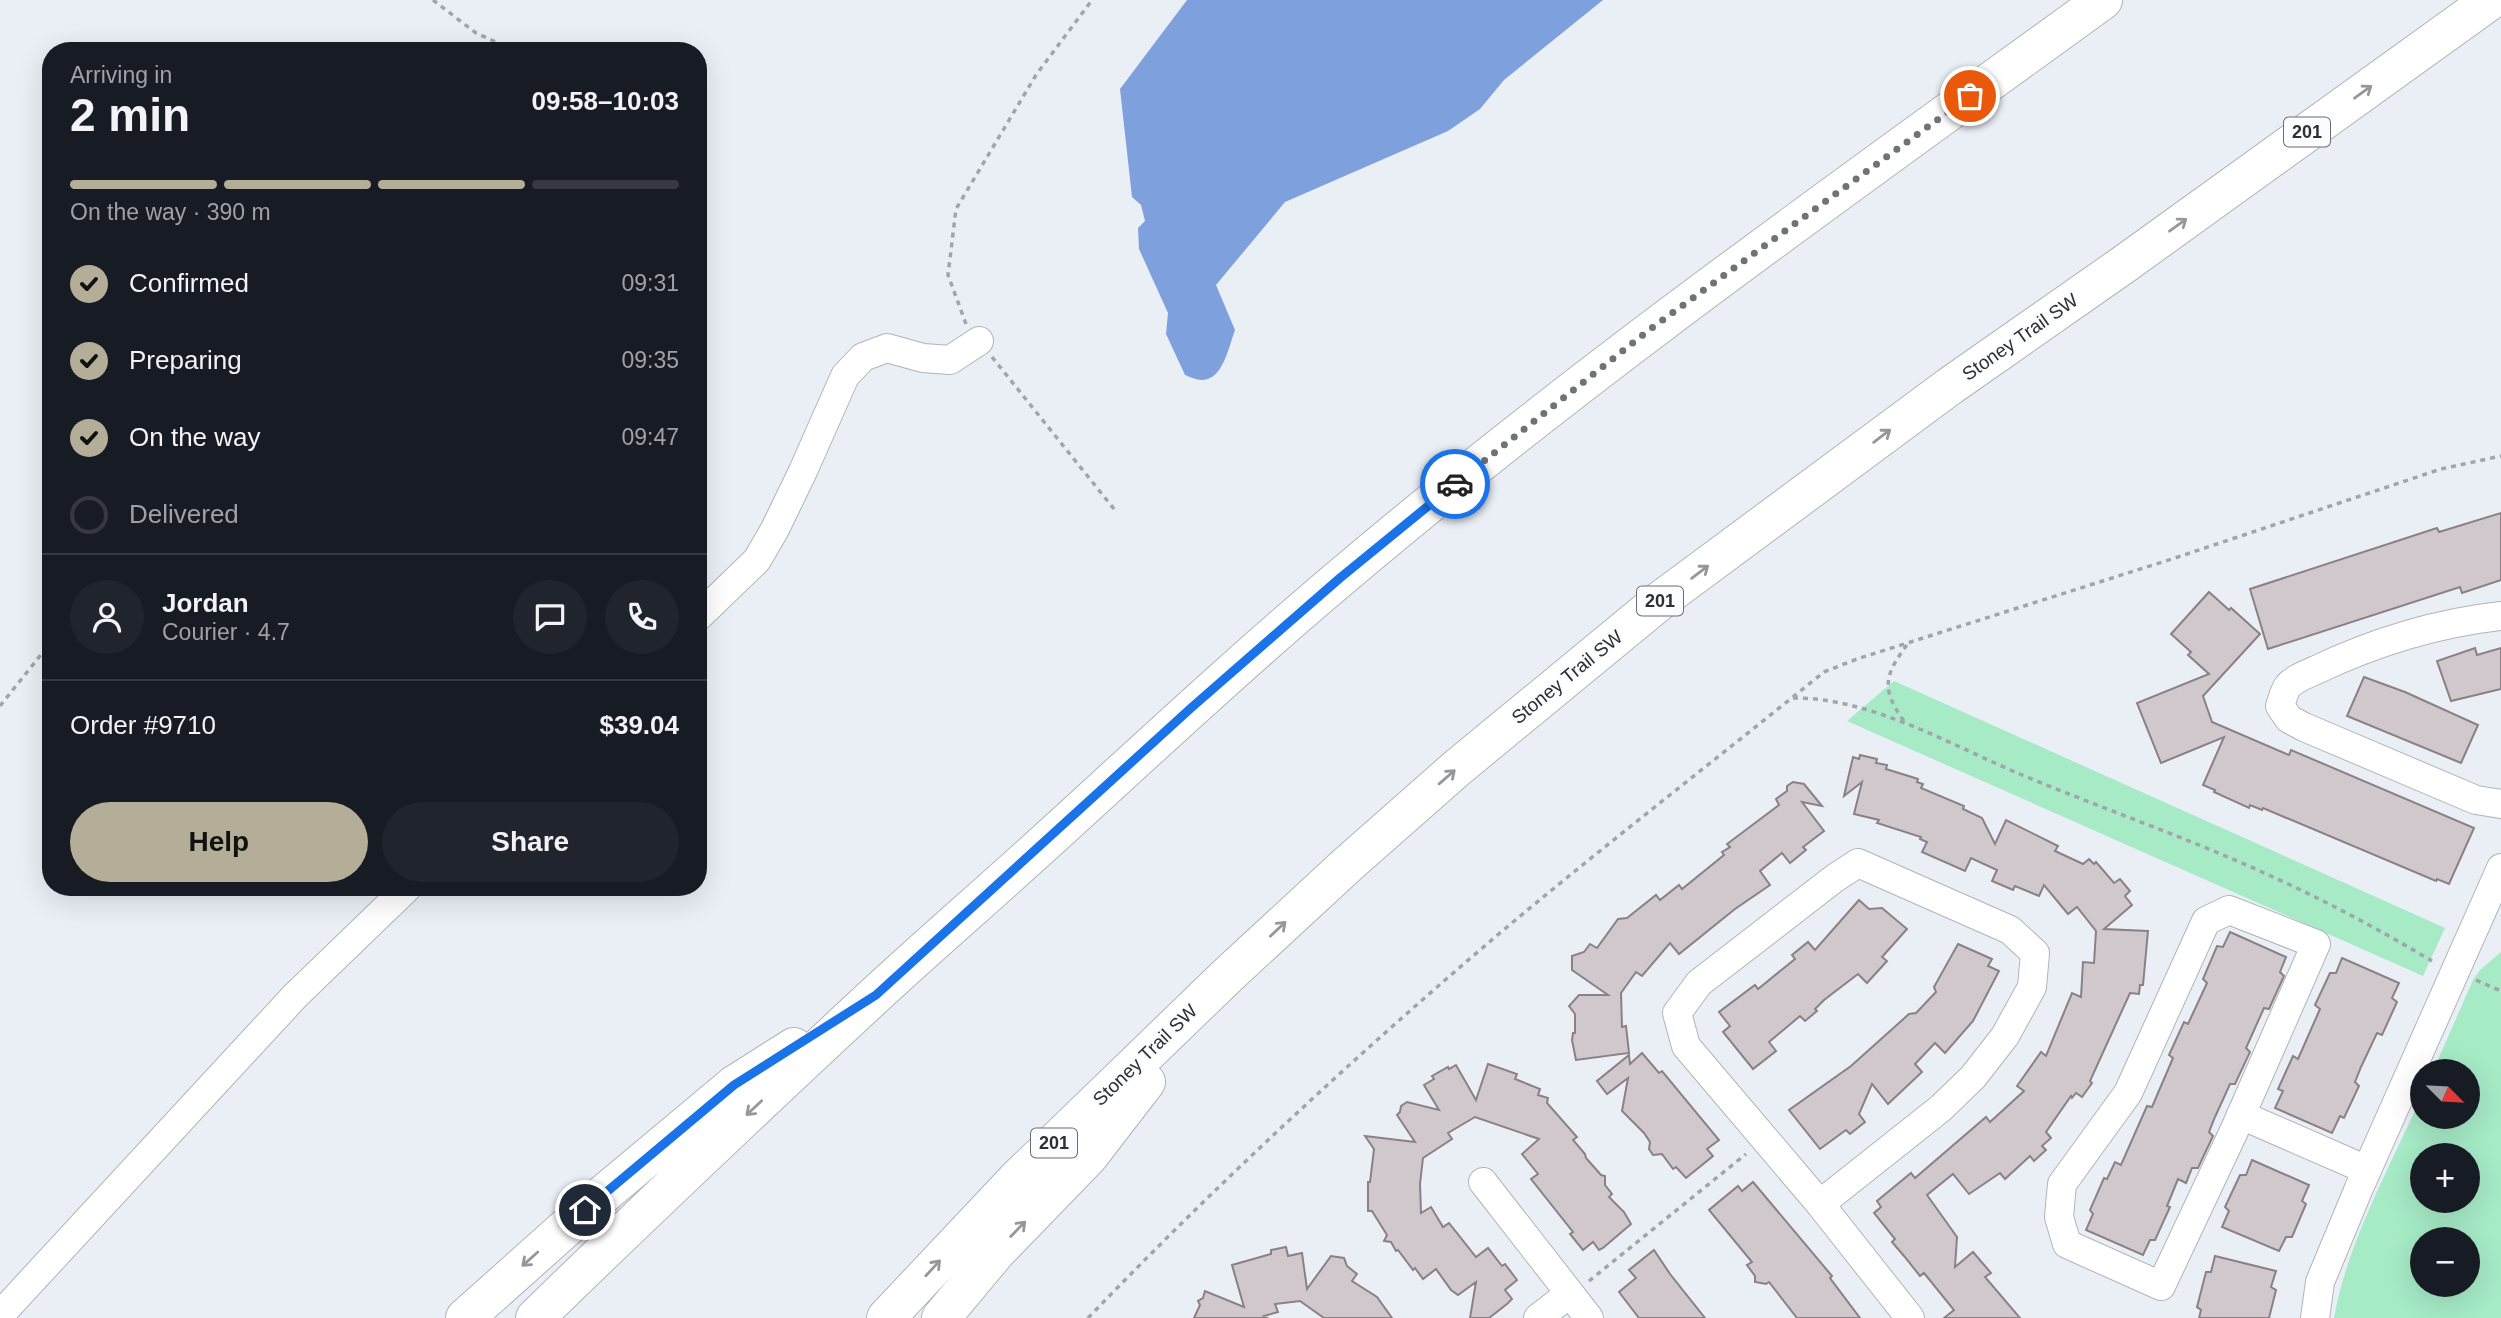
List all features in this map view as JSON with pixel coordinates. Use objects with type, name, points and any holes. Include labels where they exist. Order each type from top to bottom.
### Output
[{"type":"highway","points":[[1948,113],[2056,0]]},
{"type":"highway","points":[[535,1318],[702,1156],[876,995],[1191,708],[1340,578],[1649,330],[2103,0]]},
{"type":"highway","name":"Stoney Trail SW","points":[[886,1318],[1017,1179],[1228,975],[1457,768],[1661,600],[1950,386],[2491,0]]},
{"type":"highway","points":[[941,1318],[997,1251],[1089,1156],[1228,975]]},
{"type":"highway","points":[[465,1318],[606,1192],[734,1085],[876,995]]},
{"type":"street","points":[[707,608],[757,560],[803,471],[845,376],[863,356],[887,348],[923,358],[950,360],[979,341]]},
{"type":"street","points":[[2501,616],[2446,625],[2335,661],[2287,686],[2280,706],[2289,719],[2304,727],[2476,800],[2501,804]]},
{"type":"street","points":[[1820,1204],[1941,1108],[1973,1077],[2005,1036],[2032,987],[2035,953],[2010,930],[1858,863],[1699,983],[1676,1013],[1686,1046],[1820,1204],[1910,1318]]},
{"type":"street","points":[[2315,1318],[2320,1282],[2501,868]]},
{"type":"street","points":[[0,1315],[295,996],[399,896]]},
{"type":"street","points":[[2229,910],[2316,944],[2237,1123],[2161,1286],[2067,1244],[2059,1217],[2062,1184],[2128,1093],[2206,921],[2229,910]]},
{"type":"street","points":[[2237,1123],[2363,1179]]},
{"type":"street","points":[[1483,1182],[1576,1289],[1589,1318]]},
{"type":"street","points":[[1538,1318],[1576,1289]]},
{"type":"path","points":[[433,0],[476,33],[496,42]]},
{"type":"path","points":[[1093,0],[1036,75],[956,209],[948,275],[963,321],[1114,509]]},
{"type":"path","points":[[1088,1318],[1153,1251],[1400,1020],[1620,834],[1824,672],[2441,470],[2501,456]]},
{"type":"path","points":[[1905,723],[1890,699],[1887,683],[1890,671],[1909,642]]},
{"type":"path","points":[[0,706],[42,653]]},
{"type":"path","points":[[1791,698],[1828,701],[1905,723],[1975,755],[2272,876],[2432,961]]},
{"type":"path","points":[[1576,1289],[1764,1140]]},
{"type":"green space","points":[[1894,681],[2445,928],[2423,976],[1847,721]]},
{"type":"green space","points":[[2501,952],[2501,1318],[2334,1318],[2340,1290],[2359,1233],[2410,1121],[2410,1129],[2480,1129],[2480,1059],[2438,1059],[2480,970]]},
{"type":"water","points":[[1187,0],[1603,0],[1504,80],[1480,109],[1448,131],[1285,202],[1216,285],[1235,330],[1220,368],[1209,379],[1202,380],[1185,375],[1166,334],[1168,313],[1139,249],[1138,228],[1145,221],[1141,205],[1132,197],[1120,89]]},
{"type":"building","points":[[2501,513],[2501,580],[2462,593],[2460,587],[2268,649],[2250,589],[2437,528],[2439,532]]},
{"type":"building","points":[[2209,592],[2260,634],[2203,696],[2212,722],[2289,755],[2291,750],[2474,828],[2449,884],[2437,879],[2436,881],[2263,808],[2262,810],[2250,805],[2249,808],[2203,785],[2224,737],[2161,763],[2137,703],[2209,674],[2188,655],[2191,652],[2171,634]]},
{"type":"building","points":[[2475,648],[2477,655],[2501,648],[2501,689],[2451,701],[2437,661]]},
{"type":"building","points":[[2364,677],[2478,725],[2461,763],[2347,716]]},
{"type":"building","points":[[1860,755],[1877,759],[1876,763],[1887,765],[1886,769],[1918,779],[1917,782],[1923,784],[1921,788],[1964,806],[1963,809],[1982,818],[1995,844],[2006,820],[2058,846],[2055,851],[2083,864],[2089,859],[2094,864],[2096,862],[2114,883],[2120,879],[2130,891],[2125,896],[2132,905],[2104,929],[2148,931],[2143,985],[2140,985],[2139,994],[2130,993],[2090,1081],[2092,1083],[2082,1097],[2076,1093],[2072,1098],[2071,1096],[2046,1132],[2051,1138],[2042,1146],[2046,1150],[2034,1161],[2030,1156],[2005,1179],[2000,1173],[1969,1194],[1953,1174],[1927,1195],[1957,1237],[1955,1267],[1973,1252],[1991,1273],[1985,1277],[2020,1318],[1944,1318],[1954,1310],[1924,1273],[1920,1276],[1892,1242],[1895,1239],[1874,1213],[1881,1207],[1877,1201],[1911,1173],[1915,1178],[1986,1117],[1990,1122],[2024,1091],[2017,1086],[2041,1052],[2046,1056],[2072,993],[2081,997],[2083,962],[2094,963],[2096,931],[2077,907],[2068,914],[2044,885],[2039,896],[2015,886],[2013,890],[1992,881],[1997,870],[1971,858],[1965,871],[1922,852],[1927,842],[1920,839],[1921,837],[1877,823],[1879,820],[1854,814],[1862,782],[1844,796],[1853,757],[1859,759]]},
{"type":"building","points":[[1793,782],[1804,784],[1822,806],[1802,802],[1824,831],[1803,847],[1806,850],[1790,863],[1782,853],[1760,871],[1770,885],[1679,954],[1670,943],[1642,976],[1636,972],[1621,993],[1622,1027],[1626,1026],[1629,1053],[1576,1060],[1572,1040],[1575,1033],[1575,1014],[1569,1006],[1579,995],[1608,995],[1572,970],[1572,956],[1584,952],[1590,944],[1597,948],[1618,919],[1627,918],[1656,895],[1660,900],[1679,885],[1682,889],[1724,855],[1722,852],[1730,847],[1727,844],[1779,805],[1776,799],[1787,791],[1787,786]]},
{"type":"building","points":[[1859,900],[1869,909],[1882,908],[1907,929],[1882,957],[1887,961],[1867,983],[1858,974],[1824,1000],[1815,1009],[1817,1011],[1805,1021],[1800,1016],[1769,1042],[1776,1051],[1753,1069],[1723,1032],[1730,1026],[1719,1012],[1755,985],[1758,989],[1795,959],[1792,955],[1808,942],[1815,950]]},
{"type":"building","points":[[2230,932],[2286,957],[2280,972],[2284,976],[2269,1009],[2264,1008],[2246,1048],[2250,1052],[2235,1084],[2230,1084],[2215,1117],[2209,1132],[2213,1136],[2198,1168],[2192,1168],[2186,1183],[2178,1179],[2167,1206],[2170,1207],[2155,1240],[2150,1240],[2143,1255],[2086,1230],[2093,1214],[2090,1210],[2104,1178],[2107,1179],[2115,1162],[2121,1165],[2147,1106],[2152,1107],[2173,1058],[2169,1055],[2184,1022],[2188,1024],[2207,983],[2203,979],[2217,946],[2223,947]]},
{"type":"building","points":[[1958,944],[1992,959],[1988,966],[1999,971],[1973,1021],[1945,1053],[1935,1043],[1915,1064],[1922,1072],[1888,1104],[1872,1084],[1859,1114],[1865,1122],[1850,1134],[1846,1130],[1820,1149],[1789,1110],[1851,1066],[1909,1014],[1916,1013],[1936,992],[1934,987]]},
{"type":"building","points":[[2342,958],[2399,983],[2392,998],[2397,1002],[2382,1035],[2377,1033],[2355,1082],[2359,1086],[2344,1118],[2340,1116],[2332,1133],[2275,1108],[2283,1091],[2278,1089],[2293,1056],[2298,1059],[2320,1009],[2315,1005],[2330,973],[2336,973]]},
{"type":"building","points":[[1642,1053],[1659,1073],[1662,1071],[1719,1140],[1707,1149],[1713,1156],[1686,1178],[1676,1167],[1673,1169],[1662,1154],[1653,1155],[1649,1149],[1650,1142],[1644,1133],[1622,1111],[1628,1078],[1607,1094],[1597,1081],[1629,1055],[1630,1064]]},
{"type":"building","points":[[1488,1064],[1517,1074],[1515,1079],[1540,1089],[1538,1095],[1548,1098],[1547,1103],[1577,1137],[1573,1140],[1586,1158],[1605,1176],[1605,1185],[1612,1194],[1609,1197],[1624,1212],[1631,1224],[1603,1248],[1599,1250],[1593,1242],[1583,1250],[1570,1234],[1573,1232],[1531,1179],[1538,1174],[1522,1154],[1539,1139],[1475,1117],[1448,1133],[1452,1139],[1423,1158],[1420,1184],[1421,1213],[1431,1207],[1443,1227],[1449,1223],[1476,1257],[1488,1248],[1517,1280],[1505,1290],[1512,1299],[1507,1304],[1489,1318],[1470,1318],[1476,1282],[1458,1295],[1451,1290],[1436,1269],[1423,1279],[1398,1250],[1396,1251],[1391,1242],[1384,1241],[1387,1235],[1372,1211],[1368,1211],[1368,1182],[1374,1149],[1365,1136],[1415,1142],[1397,1115],[1401,1106],[1407,1102],[1439,1110],[1424,1085],[1434,1079],[1432,1076],[1456,1065],[1476,1100]]},
{"type":"building","points":[[2252,1160],[2309,1185],[2302,1201],[2306,1204],[2292,1237],[2286,1237],[2279,1251],[2222,1227],[2229,1211],[2225,1207],[2240,1175],[2246,1175]]},
{"type":"building","points":[[1753,1182],[1832,1276],[1830,1278],[1860,1318],[1797,1318],[1769,1282],[1755,1282],[1755,1276],[1747,1265],[1752,1262],[1709,1210],[1738,1186],[1742,1191]]},
{"type":"building","points":[[1286,1247],[1288,1256],[1302,1253],[1307,1289],[1331,1256],[1344,1258],[1347,1266],[1357,1274],[1352,1281],[1377,1297],[1392,1318],[1324,1318],[1300,1301],[1275,1304],[1278,1312],[1264,1316],[1268,1318],[1194,1318],[1200,1305],[1198,1301],[1203,1298],[1205,1291],[1244,1307],[1232,1265]]},
{"type":"building","points":[[1654,1250],[1705,1318],[1639,1318],[1619,1292],[1636,1278],[1629,1270]]},
{"type":"building","points":[[2215,1256],[2276,1271],[2271,1287],[2276,1290],[2269,1318],[2199,1318],[2201,1310],[2197,1307],[2206,1272],[2211,1272]]},
{"type":"way so far","points":[[1455,484],[1649,330],[1970,96]]},
{"type":"route","points":[[585,1210],[734,1085],[876,995],[1191,708],[1340,578],[1455,484]]}]
